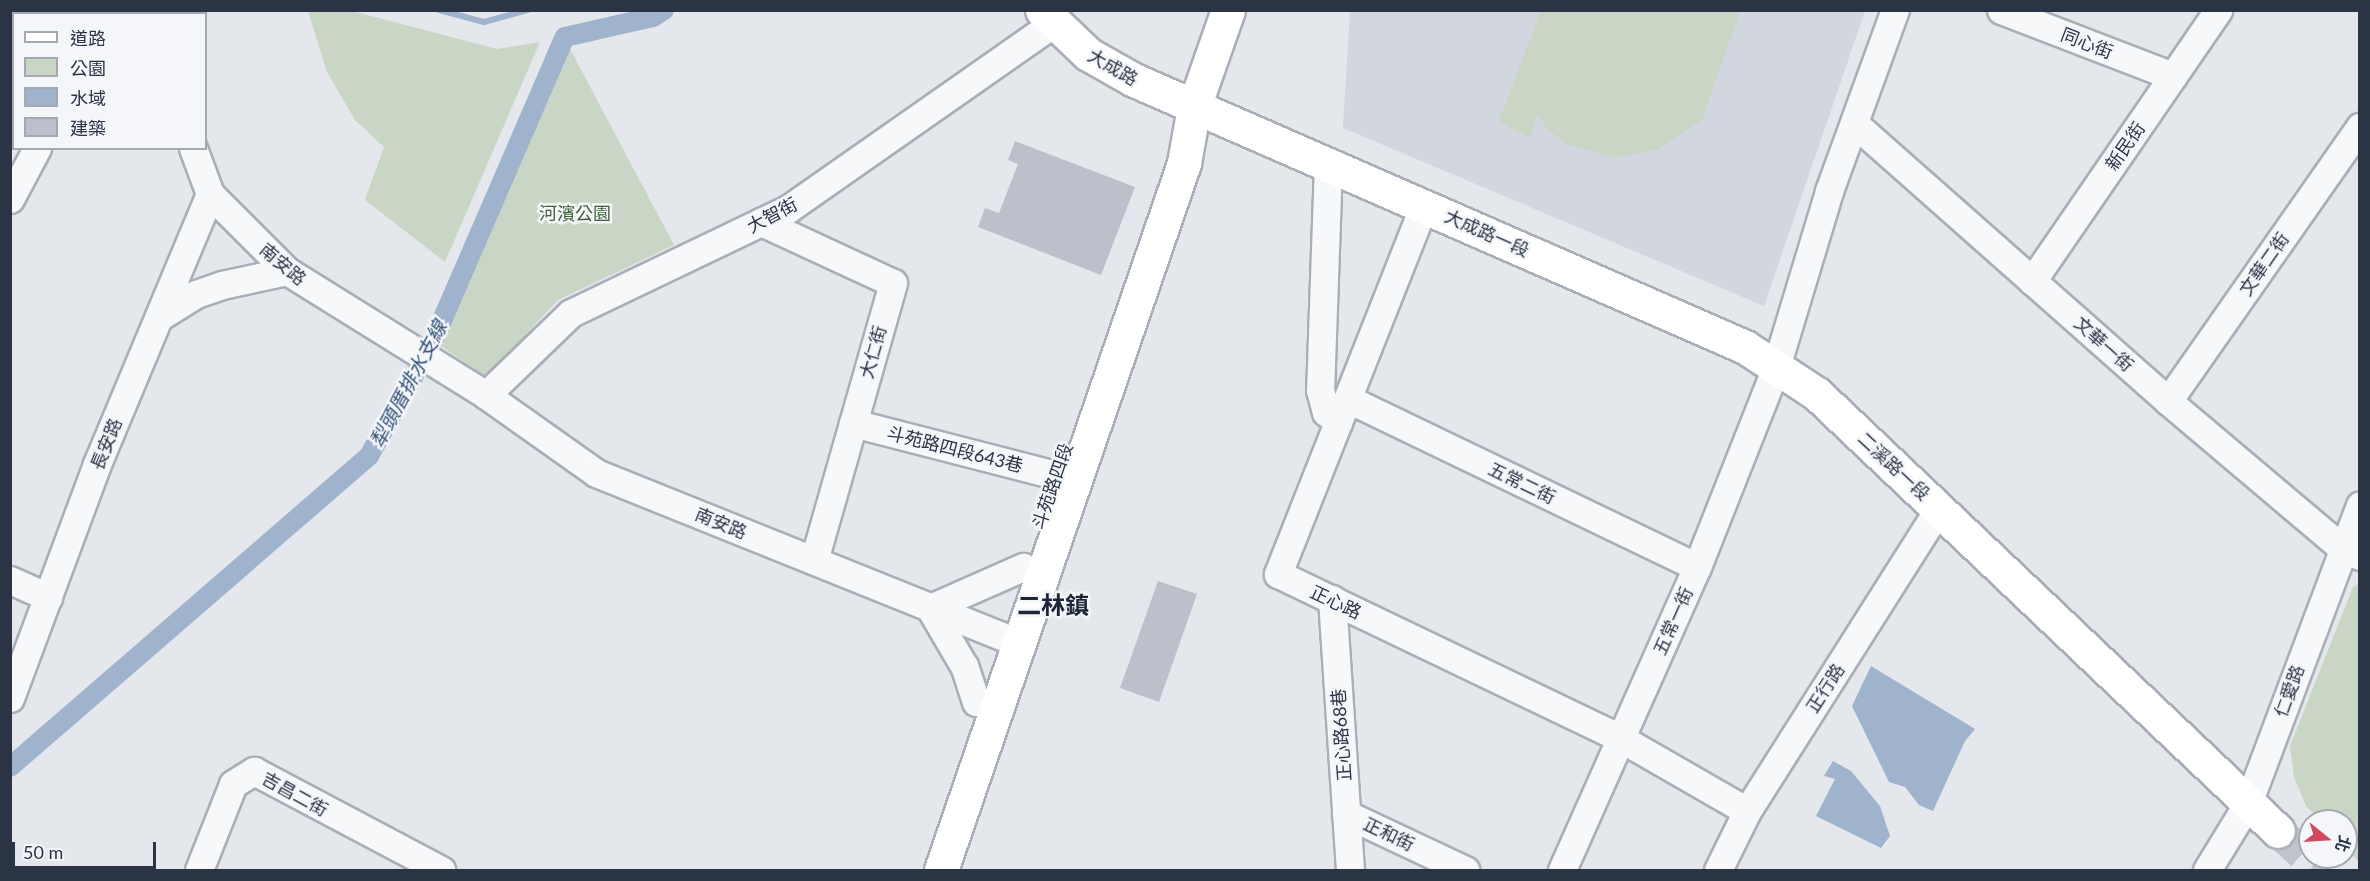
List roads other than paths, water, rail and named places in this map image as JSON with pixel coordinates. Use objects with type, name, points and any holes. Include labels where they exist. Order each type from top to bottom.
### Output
[{"type":"main road","name":"斗苑路四段","points":[[941,870],[1009,640],[1184,163],[1194,107],[1228,10]]},
{"type":"main road","name":"大成路","points":[[1048,17],[1088,54],[1134,80],[1194,107]]},
{"type":"main road","name":"斗苑路四段","points":[[918,870],[976,702],[1009,640],[1023,567],[1167,153],[1194,107]]},
{"type":"main road","name":"大成路一段","points":[[1194,107],[1424,205],[1745,347],[1776,367]]},
{"type":"main road","name":"二溪路一段","points":[[1776,367],[1817,394],[2278,831]]},
{"type":"street","points":[[1776,367],[1829,191],[1895,10]]},
{"type":"street","name":"同心街","points":[[2001,10],[2173,76]]},
{"type":"street","name":"新民街","points":[[2032,281],[2218,10]]},
{"type":"street","name":"大智街","points":[[486,395],[571,312],[788,209],[1048,17]]},
{"type":"street","name":"文華一街","points":[[1855,124],[2168,401],[2351,552]]},
{"type":"street","name":"文華二街","points":[[2168,401],[2360,127]]},
{"type":"street","points":[[10,200],[36,150]]},
{"type":"street","name":"南安路","points":[[194,150],[210,194],[287,271],[441,370],[486,395],[596,473],[1009,640]]},
{"type":"street","points":[[1328,164],[1320,390],[1326,412],[1343,411]]},
{"type":"street","name":"長安路","points":[[10,698],[98,464],[210,194]]},
{"type":"street","name":"正心路","points":[[1424,205],[1278,574],[1620,738],[1747,811]]},
{"type":"street","name":"大仁街","points":[[761,222],[893,283],[814,560]]},
{"type":"street","points":[[159,317],[196,294],[222,285],[287,271]]},
{"type":"street","name":"五常一街","points":[[1562,870],[1697,567],[1776,367]]},
{"type":"street","name":"五常二街","points":[[1343,411],[1697,567]]},
{"type":"street","name":"斗苑路四段643巷","points":[[853,423],[1056,475]]},
{"type":"street","name":"仁愛路","points":[[2207,870],[2248,803],[2351,552],[2360,505]]},
{"type":"street","name":"正行路","points":[[1718,870],[1747,811],[1939,509]]},
{"type":"street","points":[[976,702],[964,666],[930,608],[1023,567]]},
{"type":"street","points":[[10,580],[48,597]]},
{"type":"street","name":"正心路68巷","points":[[1332,599],[1350,870]]},
{"type":"street","name":"吉昌二街","points":[[199,870],[233,784],[254,771],[441,870]]},
{"type":"street","name":"正和街","points":[[1346,813],[1465,870]]},
{"type":"water","points":[[1871,666],[1975,729],[1965,741],[1933,811],[1919,805],[1905,787],[1889,782],[1852,706]]},
{"type":"water","points":[[1833,761],[1851,771],[1880,806],[1890,836],[1881,848],[1816,816],[1835,779],[1824,776]]},
{"type":"waterway","points":[[439,10],[484,22],[528,10]]},
{"type":"waterway","name":"犁頭厝排水支線","points":[[10,767],[369,456],[434,339],[565,37],[653,17],[664,10]]},
{"type":"tunnel","points":[[2278,831],[2321,870]]},
{"type":"district","name":"二林鎮","points":[[1053,605]]},
{"type":"park label","name":"河濱公園","points":[[575,213]]}]
